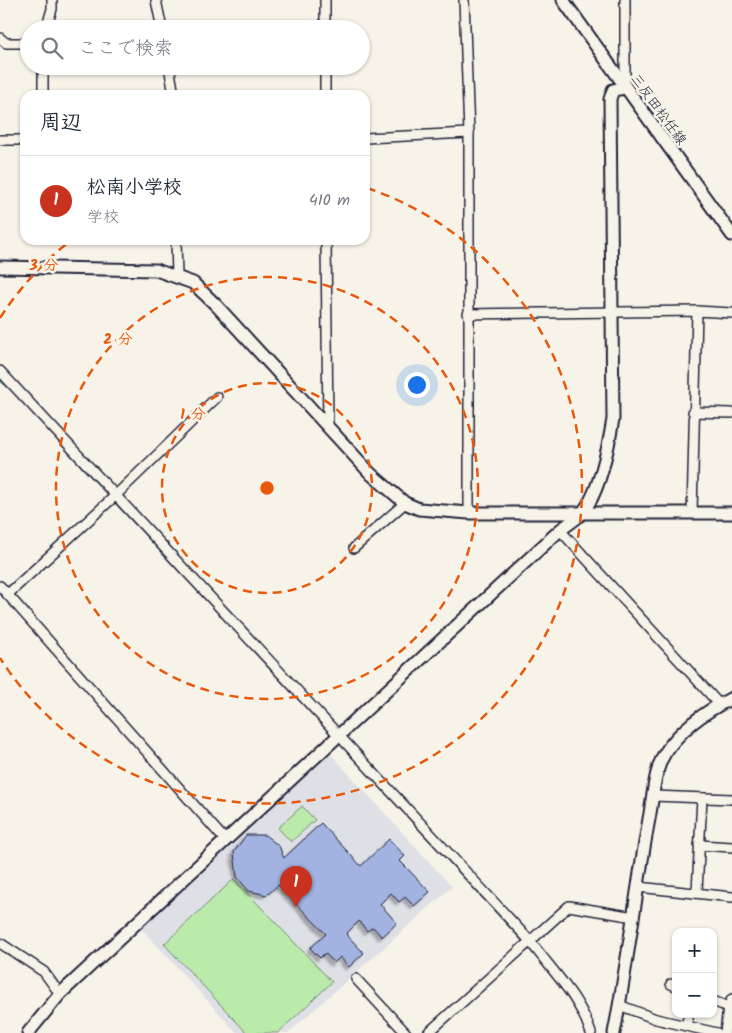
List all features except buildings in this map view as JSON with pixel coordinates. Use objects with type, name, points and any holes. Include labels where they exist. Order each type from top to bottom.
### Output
[{"type":"street","points":[[49,20],[52,0]]},
{"type":"street","points":[[156,0],[160,20]]},
{"type":"street","points":[[325,0],[325,20]]},
{"type":"street","points":[[464,0],[469,133],[469,513]]},
{"type":"street","points":[[28,1033],[60,994],[560,530],[583,513],[594,490],[608,448],[613,419],[610,99],[613,90],[625,88],[625,0]]},
{"type":"street","name":"三反田松任線","points":[[565,2],[625,88],[731,231]]},
{"type":"street","points":[[0,38],[6,43],[20,43]]},
{"type":"street","points":[[43,75],[43,90]]},
{"type":"street","points":[[171,75],[173,90]]},
{"type":"street","points":[[325,75],[325,90]]},
{"type":"street","points":[[370,138],[469,133]]},
{"type":"street","points":[[0,140],[20,140]]},
{"type":"street","points":[[176,245],[177,276]]},
{"type":"street","points":[[326,245],[328,428]]},
{"type":"street","points":[[0,267],[156,270],[193,283],[217,306],[384,487],[405,503],[418,509],[469,513],[732,512]]},
{"type":"street","points":[[468,314],[697,311],[732,313]]},
{"type":"street","points":[[692,512],[697,311]]},
{"type":"street","points":[[0,371],[112,499],[339,734],[526,945],[566,983],[585,1013],[592,1033]]},
{"type":"street","points":[[8,594],[112,499],[217,397]]},
{"type":"street","points":[[693,412],[732,413]]},
{"type":"street","points":[[354,548],[405,503]]},
{"type":"street","points":[[560,530],[718,704]]},
{"type":"street","points":[[0,586],[225,840]]},
{"type":"street","points":[[614,1033],[653,796],[664,754],[683,730],[718,704],[732,698]]},
{"type":"street","points":[[653,796],[732,799]]},
{"type":"street","points":[[697,891],[702,798]]},
{"type":"street","points":[[699,845],[732,846]]},
{"type":"street","points":[[638,887],[697,891],[732,897]]},
{"type":"street","points":[[428,1033],[569,906],[634,917]]},
{"type":"street","points":[[0,942],[44,972],[60,994]]},
{"type":"street","points":[[356,980],[406,1033]]},
{"type":"street","points":[[717,1001],[730,1003],[725,1033]]},
{"type":"street","points":[[619,1006],[674,1023],[717,1033]]},
{"type":"street","points":[[686,1026],[688,1018]]},
{"type":"street","points":[[671,1033],[674,1023]]},
{"type":"shaded area","points":[[330,753],[452,887],[288,1033],[237,1033],[140,927]]},
{"type":"green space","points":[[302,806],[315,820],[291,842],[278,828]]},
{"type":"green space","points":[[234,879],[332,982],[278,1033],[247,1033],[164,944]]},
{"type":"waterway","points":[[0,380],[12,390],[110,497]]},
{"type":"waterway","points":[[114,501],[334,737]]},
{"type":"waterway","points":[[338,741],[524,942]]},
{"type":"waterway","points":[[527,946],[540,961]]},
{"type":"place","name":"松南小学校","points":[[296,907]]}]
